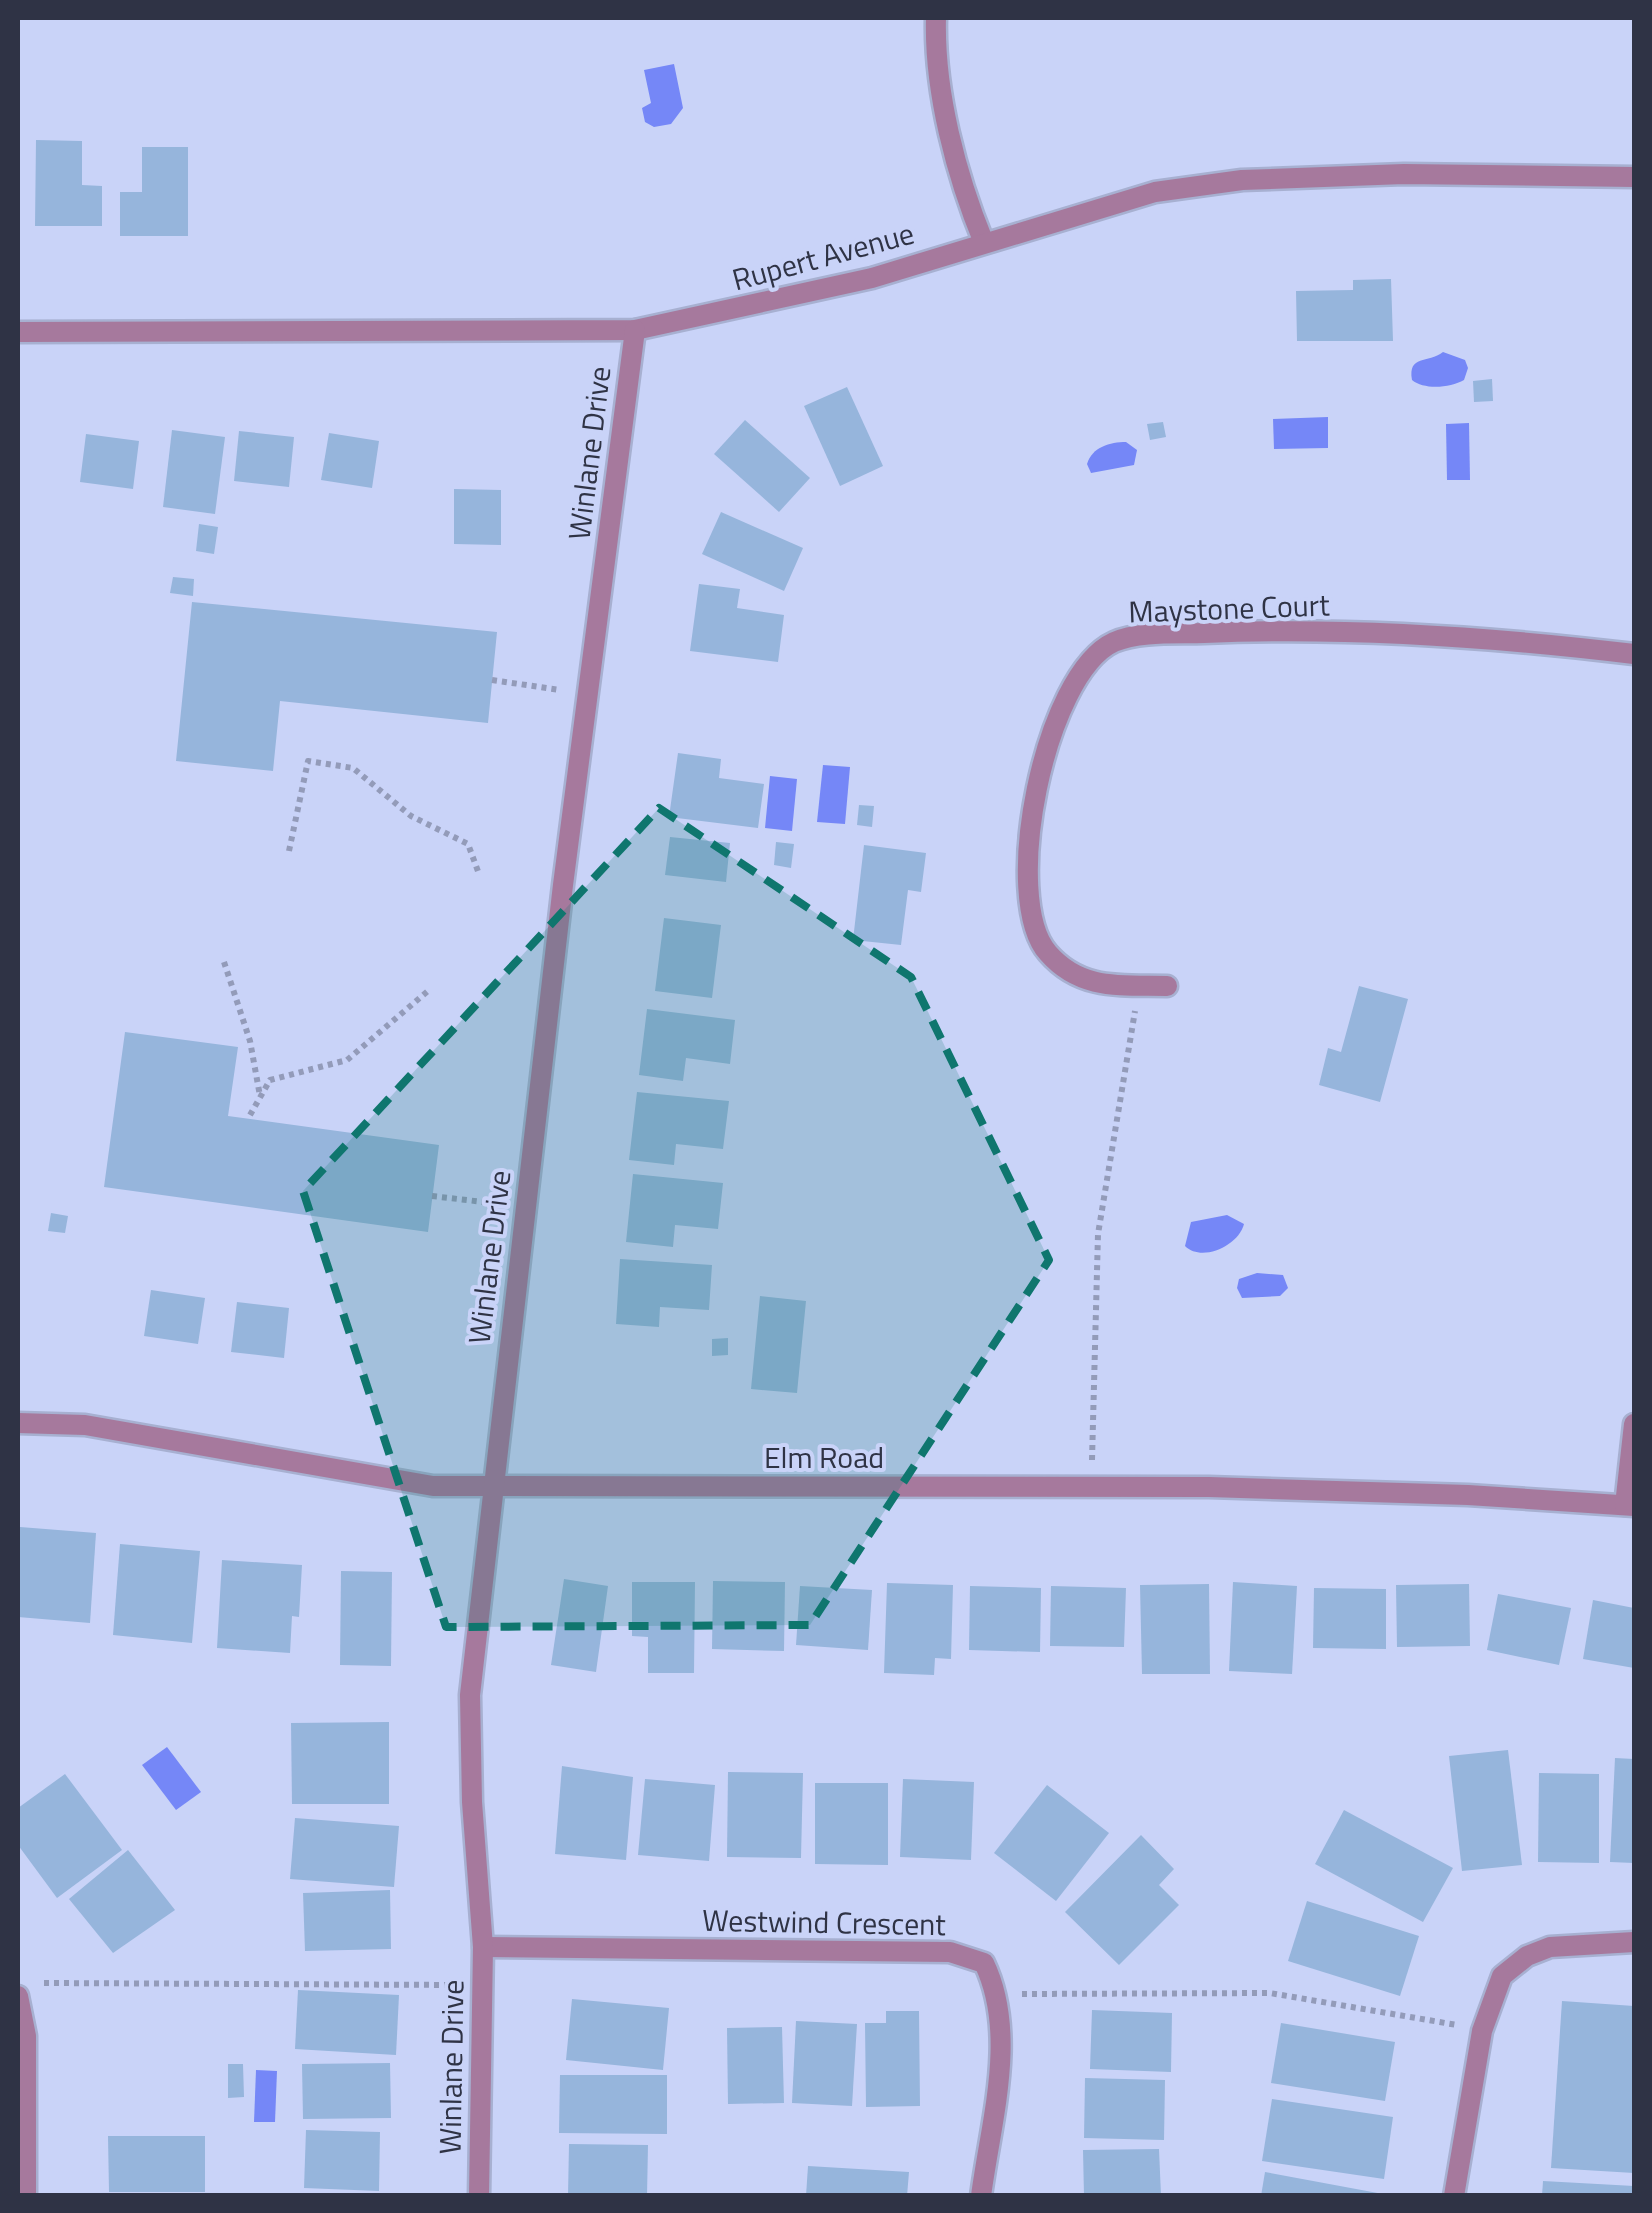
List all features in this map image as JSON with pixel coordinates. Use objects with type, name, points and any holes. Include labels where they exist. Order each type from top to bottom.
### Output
[{"type":"street","points":[[936,18],[935,49],[964,195],[984,243]]},
{"type":"street","name":"Rupert Avenue","points":[[18,332],[635,330],[872,278],[1154,192],[1242,180],[1404,174],[1634,177]]},
{"type":"street","name":"Winlane Drive","points":[[479,2196],[483,1947],[472,1802],[470,1695],[525,1206],[635,330]]},
{"type":"street","name":"Maystone Court","points":[[1167,986],[1090,984],[1047,952],[1027,904],[1044,744],[1080,672],[1114,642],[1164,634],[1260,631],[1524,640],[1634,654]]},
{"type":"street","name":"Elm Road","points":[[18,1423],[85,1425],[432,1486],[1091,1486],[1468,1494],[1630,1505]]},
{"type":"street","points":[[1630,1505],[1634,1424]]},
{"type":"street","points":[[1454,2196],[1482,2031],[1497,1984],[1527,1956],[1565,1944],[1634,1942]]},
{"type":"street","name":"Westwind Crescent","points":[[483,1947],[950,1952],[984,1963],[999,1994]]},
{"type":"street","points":[[982,2196],[1002,2047],[999,1994]]},
{"type":"street","points":[[18,1996],[26,2036],[26,2196]]},
{"type":"path","points":[[492,680],[588,694]]},
{"type":"path","points":[[289,850],[308,761],[353,768],[411,816],[468,844],[479,874]]},
{"type":"path","points":[[224,962],[250,1041],[260,1098]]},
{"type":"path","points":[[1091,1486],[1098,1234],[1140,986]]},
{"type":"path","points":[[250,1115],[270,1080],[348,1060],[428,990]]},
{"type":"path","points":[[432,1196],[525,1206]]},
{"type":"path","points":[[37,1982],[483,1984]]},
{"type":"path","points":[[999,1994],[1270,1992],[1414,2014],[1482,2031]]},
{"type":"highlighted area","points":[[659,808],[911,977],[1049,1260],[810,1625],[446,1627],[303,1191]]},
{"type":"water","points":[[674,64],[683,108],[671,124],[654,127],[645,122],[642,108],[651,103],[644,70]]},
{"type":"water","points":[[1443,352],[1465,360],[1468,368],[1464,380],[1437,387],[1412,380],[1416,363]]},
{"type":"water","points":[[1328,417],[1328,448],[1274,449],[1273,419]]},
{"type":"water","points":[[1469,423],[1470,480],[1447,480],[1446,424]]},
{"type":"water","points":[[1126,442],[1137,450],[1134,465],[1091,473],[1087,464],[1093,453],[1108,444]]},
{"type":"water","points":[[823,765],[850,767],[845,824],[817,822]]},
{"type":"water","points":[[770,776],[797,779],[792,831],[765,828]]},
{"type":"water","points":[[1227,1215],[1244,1224],[1228,1245],[1201,1253],[1185,1246],[1191,1222]]},
{"type":"water","points":[[1257,1273],[1283,1275],[1288,1288],[1280,1296],[1242,1298],[1237,1288],[1239,1279]]},
{"type":"water","points":[[167,1747],[201,1792],[176,1810],[142,1765]]},
{"type":"water","points":[[256,2070],[277,2071],[275,2122],[254,2122]]},
{"type":"building","points":[[36,140],[82,141],[82,185],[102,186],[102,226],[35,226]]},
{"type":"building","points":[[142,147],[188,147],[188,236],[120,236],[120,192],[142,192]]},
{"type":"building","points":[[1391,279],[1393,341],[1297,341],[1296,291],[1353,290],[1353,280]]},
{"type":"building","points":[[1492,379],[1493,401],[1474,402],[1473,381]]},
{"type":"building","points":[[847,387],[883,466],[840,486],[804,406]]},
{"type":"building","points":[[745,420],[810,478],[779,512],[714,454]]},
{"type":"building","points":[[1163,422],[1166,437],[1150,440],[1147,424]]},
{"type":"building","points":[[172,430],[225,437],[215,514],[163,507]]},
{"type":"building","points":[[239,431],[294,437],[289,487],[234,481]]},
{"type":"building","points":[[329,433],[379,441],[372,488],[321,480]]},
{"type":"building","points":[[86,434],[139,441],[133,489],[80,482]]},
{"type":"building","points":[[454,489],[501,490],[501,545],[454,544]]},
{"type":"building","points":[[721,512],[803,548],[784,591],[702,554]]},
{"type":"building","points":[[199,524],[218,527],[214,554],[196,551]]},
{"type":"building","points":[[173,577],[194,579],[193,596],[170,593]]},
{"type":"building","points":[[699,584],[740,589],[737,608],[784,615],[778,662],[690,651]]},
{"type":"building","points":[[192,602],[497,632],[488,723],[280,701],[273,771],[176,761]]},
{"type":"building","points":[[678,753],[721,759],[719,778],[764,784],[758,828],[669,817]]},
{"type":"building","points":[[859,805],[874,806],[872,827],[857,825]]},
{"type":"building","points":[[670,837],[730,843],[726,882],[665,875]]},
{"type":"building","points":[[776,842],[794,844],[791,868],[774,865]]},
{"type":"building","points":[[864,845],[926,853],[921,892],[908,890],[901,945],[853,940]]},
{"type":"building","points":[[664,918],[721,925],[712,998],[655,991]]},
{"type":"building","points":[[1359,986],[1408,999],[1380,1102],[1319,1085],[1328,1048],[1341,1052]]},
{"type":"building","points":[[647,1009],[735,1020],[730,1064],[686,1058],[683,1081],[639,1075]]},
{"type":"building","points":[[125,1032],[238,1047],[228,1116],[439,1145],[428,1232],[104,1187]]},
{"type":"building","points":[[637,1092],[729,1101],[723,1149],[676,1144],[674,1165],[629,1160]]},
{"type":"building","points":[[633,1174],[723,1183],[718,1229],[675,1225],[673,1247],[626,1242]]},
{"type":"building","points":[[51,1213],[68,1216],[65,1233],[48,1231]]},
{"type":"building","points":[[620,1259],[712,1265],[709,1310],[660,1307],[659,1327],[616,1324]]},
{"type":"building","points":[[151,1290],[205,1298],[198,1344],[144,1336]]},
{"type":"building","points":[[760,1296],[806,1301],[797,1393],[751,1389]]},
{"type":"building","points":[[237,1302],[289,1308],[284,1358],[231,1352]]},
{"type":"building","points":[[728,1338],[728,1355],[712,1356],[712,1339]]},
{"type":"building","points":[[20,1527],[96,1533],[90,1623],[18,1617]]},
{"type":"building","points":[[120,1544],[200,1551],[192,1643],[113,1635]]},
{"type":"building","points":[[222,1560],[302,1565],[299,1617],[292,1616],[290,1653],[217,1648]]},
{"type":"building","points":[[341,1571],[392,1572],[391,1666],[340,1665]]},
{"type":"building","points":[[564,1579],[608,1586],[596,1672],[551,1665]]},
{"type":"building","points":[[713,1581],[785,1582],[784,1651],[712,1649]]},
{"type":"building","points":[[632,1582],[695,1582],[694,1673],[648,1673],[648,1637],[632,1636]]},
{"type":"building","points":[[1233,1582],[1297,1586],[1292,1674],[1229,1671]]},
{"type":"building","points":[[887,1583],[953,1585],[951,1659],[935,1658],[934,1675],[884,1673]]},
{"type":"building","points":[[1209,1584],[1210,1674],[1142,1674],[1140,1585]]},
{"type":"building","points":[[1469,1584],[1470,1646],[1397,1647],[1396,1585]]},
{"type":"building","points":[[800,1586],[872,1590],[868,1650],[796,1645]]},
{"type":"building","points":[[970,1586],[1041,1588],[1040,1652],[969,1650]]},
{"type":"building","points":[[1051,1586],[1126,1588],[1124,1647],[1050,1646]]},
{"type":"building","points":[[1314,1588],[1386,1589],[1386,1649],[1313,1648]]},
{"type":"building","points":[[1498,1594],[1571,1608],[1559,1665],[1487,1650]]},
{"type":"building","points":[[1593,1600],[1634,1608],[1634,1668],[1583,1659]]},
{"type":"building","points":[[389,1722],[389,1804],[292,1804],[291,1723]]},
{"type":"building","points":[[1508,1750],[1522,1865],[1462,1871],[1449,1756]]},
{"type":"building","points":[[1615,1758],[1634,1759],[1634,1863],[1610,1862]]},
{"type":"building","points":[[562,1766],[633,1777],[626,1860],[555,1854]]},
{"type":"building","points":[[728,1772],[803,1773],[801,1858],[727,1857]]},
{"type":"building","points":[[1539,1773],[1599,1774],[1599,1863],[1538,1862]]},
{"type":"building","points":[[65,1774],[122,1850],[57,1898],[18,1845],[18,1808]]},
{"type":"building","points":[[645,1779],[715,1785],[709,1861],[638,1855]]},
{"type":"building","points":[[903,1779],[974,1782],[971,1860],[900,1857]]},
{"type":"building","points":[[815,1783],[888,1783],[888,1865],[815,1864]]},
{"type":"building","points":[[1047,1785],[1109,1833],[1056,1901],[994,1853]]},
{"type":"building","points":[[1344,1810],[1453,1868],[1423,1922],[1315,1864]]},
{"type":"building","points":[[295,1818],[399,1826],[394,1887],[290,1879]]},
{"type":"building","points":[[1141,1835],[1174,1869],[1159,1885],[1179,1905],[1119,1965],[1065,1912]]},
{"type":"building","points":[[128,1850],[175,1910],[113,1953],[69,1899]]},
{"type":"building","points":[[390,1890],[391,1949],[305,1951],[303,1893]]},
{"type":"building","points":[[1307,1901],[1419,1936],[1400,1996],[1288,1961]]},
{"type":"building","points":[[298,1990],[399,1995],[396,2055],[295,2049]]},
{"type":"building","points":[[572,1999],[669,2008],[663,2070],[566,2060]]},
{"type":"building","points":[[1562,2001],[1634,2006],[1634,2173],[1551,2168]]},
{"type":"building","points":[[1092,2010],[1172,2013],[1171,2072],[1090,2069]]},
{"type":"building","points":[[886,2011],[919,2011],[920,2106],[866,2107],[865,2023],[886,2023]]},
{"type":"building","points":[[796,2021],[857,2024],[852,2106],[792,2103]]},
{"type":"building","points":[[1281,2023],[1395,2042],[1385,2101],[1271,2083]]},
{"type":"building","points":[[782,2027],[784,2103],[728,2104],[727,2028]]},
{"type":"building","points":[[390,2063],[391,2118],[303,2119],[302,2064]]},
{"type":"building","points":[[228,2064],[243,2064],[244,2097],[228,2098]]},
{"type":"building","points":[[560,2075],[667,2075],[667,2134],[559,2133]]},
{"type":"building","points":[[1085,2078],[1165,2080],[1164,2140],[1084,2138]]},
{"type":"building","points":[[1272,2099],[1393,2117],[1384,2179],[1262,2161]]},
{"type":"building","points":[[306,2130],[380,2132],[379,2191],[304,2188]]},
{"type":"building","points":[[108,2136],[205,2136],[205,2192],[109,2192]]},
{"type":"building","points":[[569,2144],[648,2145],[647,2196],[568,2196]]},
{"type":"building","points":[[1159,2149],[1161,2196],[1084,2196],[1083,2150]]},
{"type":"building","points":[[808,2166],[909,2172],[907,2196],[806,2196]]},
{"type":"building","points":[[1265,2172],[1383,2194],[1383,2196],[1261,2196]]},
{"type":"building","points":[[1543,2181],[1634,2186],[1633,2196],[1542,2196]]}]
